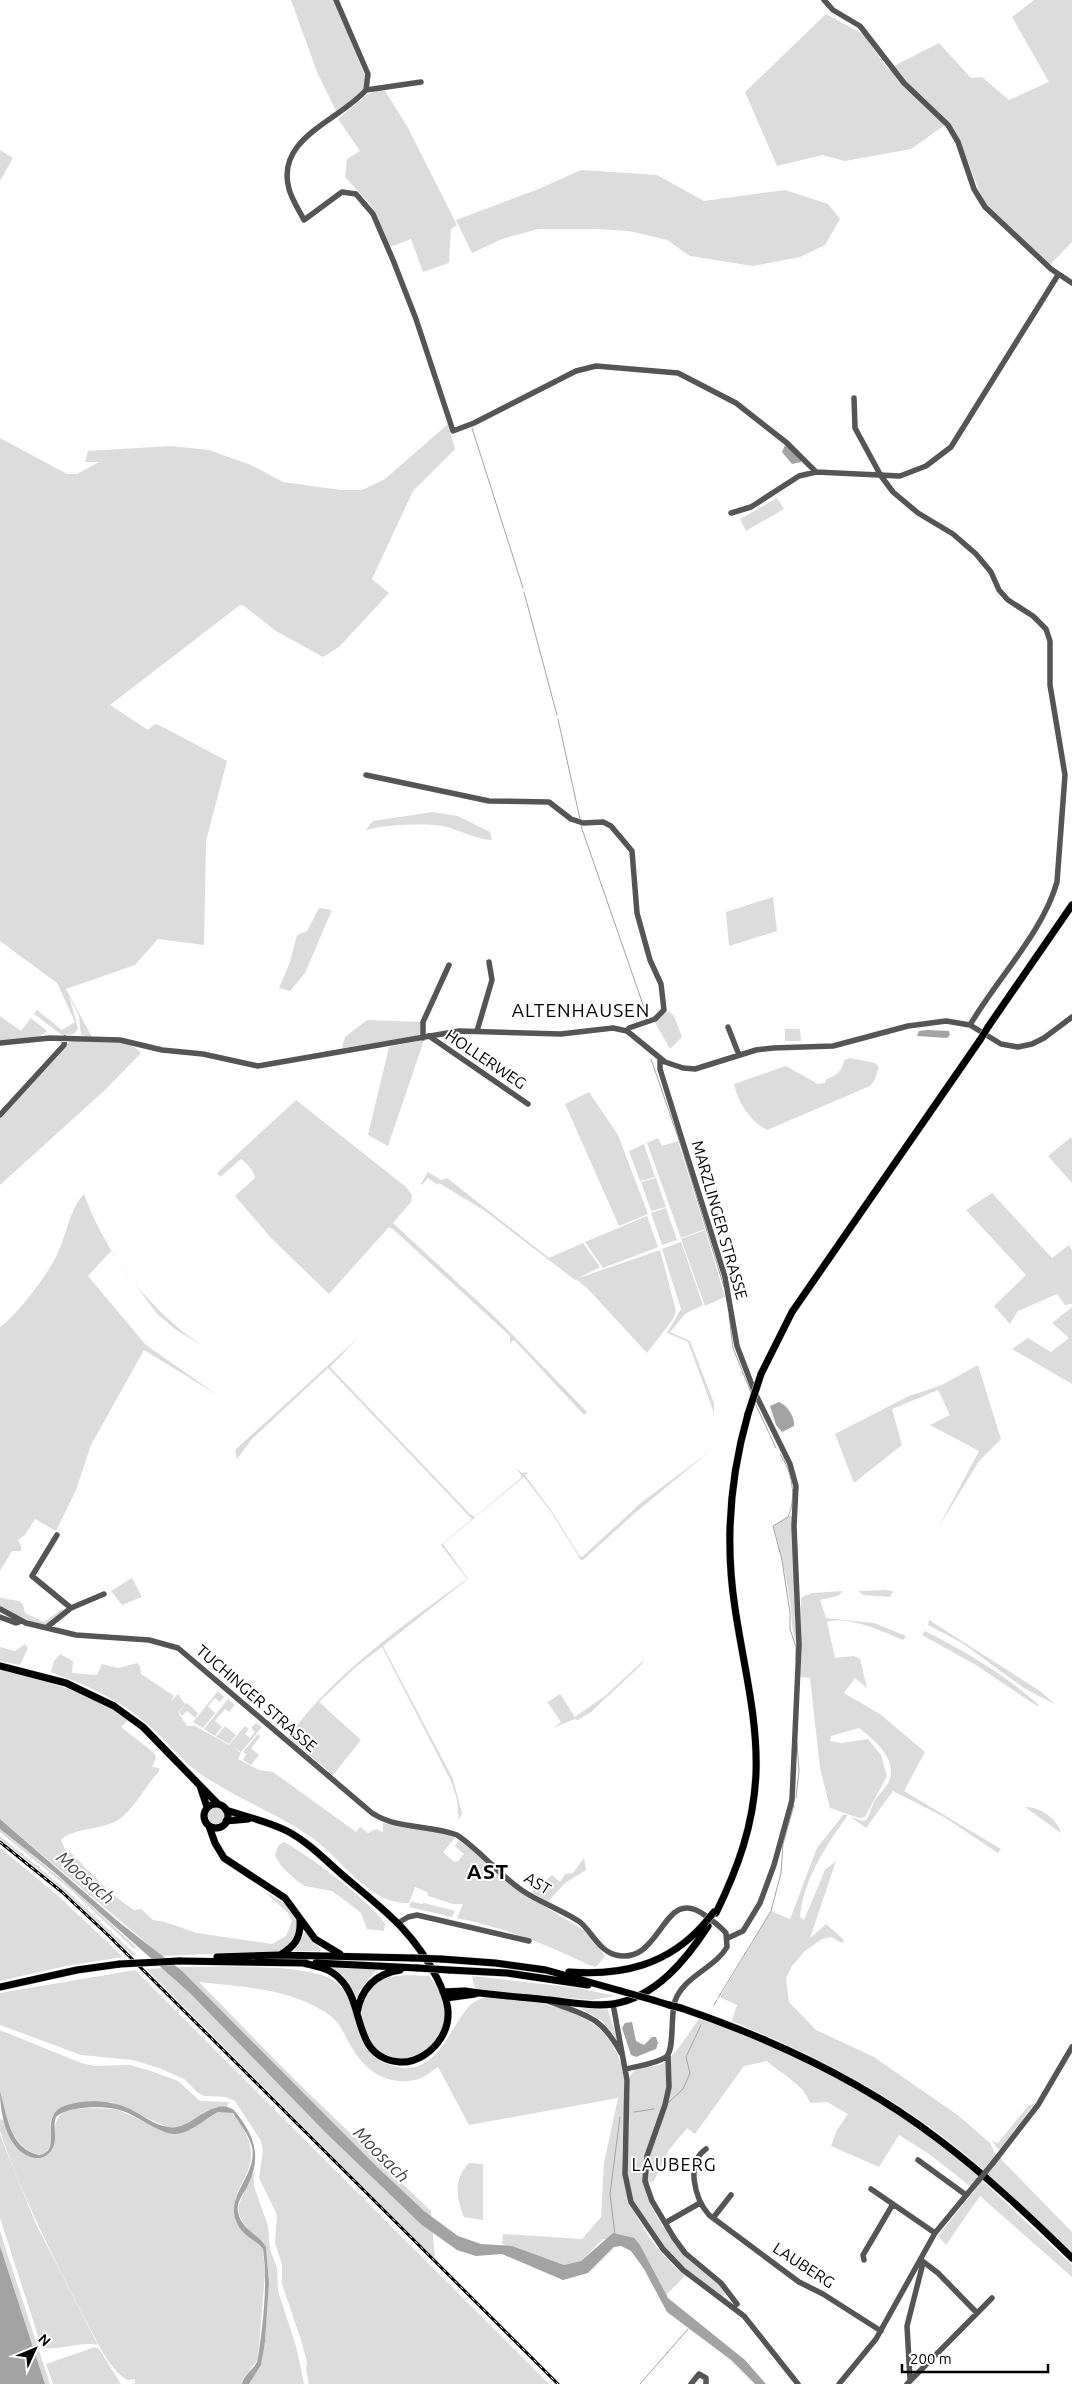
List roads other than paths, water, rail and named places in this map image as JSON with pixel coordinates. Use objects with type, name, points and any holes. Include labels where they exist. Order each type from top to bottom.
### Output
[{"type":"main road","points":[[445,1995],[459,1990],[481,1994],[613,2004],[642,1995],[654,1987],[682,1961],[722,1902],[740,1860],[748,1831],[756,1772],[753,1718],[735,1608],[729,1540],[734,1473],[748,1414],[761,1374],[792,1312],[1072,905]]},
{"type":"main road","points":[[0,1666],[66,1684],[114,1706],[143,1727],[226,1810],[287,1831],[313,1848],[398,1923],[421,1948],[445,1995],[449,2013],[446,2028],[434,2047],[421,2057],[404,2062],[388,2059],[373,2050],[362,2034],[350,1991],[341,1979],[323,1968],[303,1963]]},
{"type":"main road","points":[[200,1786],[208,1806],[204,1815],[217,1847],[231,1864],[285,1898],[320,1944],[345,1956]]},
{"type":"main road","points":[[208,1806],[218,1804]]},
{"type":"main road","points":[[226,1810],[226,1821]]},
{"type":"main road","points":[[217,1847],[220,1827],[226,1821],[253,1819]]},
{"type":"main road","points":[[209,1826],[220,1827]]},
{"type":"main road","points":[[279,1956],[295,1944],[299,1937],[300,1917]]},
{"type":"main road","points":[[0,1987],[77,1970],[120,1964],[279,1956],[413,1958],[495,1963],[546,1970],[601,1973],[646,1965],[674,1951],[706,1925]]},
{"type":"main road","points":[[179,1961],[303,1963],[450,1970],[524,1975],[619,1990]]},
{"type":"main road","points":[[357,2014],[362,1994],[373,1981],[386,1973],[408,1968]]},
{"type":"main road","points":[[546,1970],[681,2008],[722,2022],[785,2048],[831,2071],[936,2138],[975,2168],[1009,2197],[1072,2258]]},
{"type":"main road","points":[[445,1995],[462,1997],[481,1994]]},
{"type":"main road","points":[[449,2013],[462,1997]]},
{"type":"street","points":[[336,0],[368,74],[366,90],[358,99],[299,142],[292,152],[286,174],[289,190],[304,220],[342,192],[356,194],[366,202],[397,268],[453,431],[474,423],[576,371],[596,366],[678,373],[736,403],[787,443],[816,472]]},
{"type":"street","points":[[824,0],[833,10],[860,26],[899,77],[948,125],[958,142],[971,182],[980,201],[1058,275],[1072,283]]},
{"type":"street","points":[[366,90],[409,86],[421,82]]},
{"type":"street","points":[[731,513],[752,507],[799,476],[816,472],[892,477],[914,472],[926,466],[951,447],[1058,275]]},
{"type":"street","points":[[854,398],[855,428],[881,476],[893,492],[918,513],[953,534],[976,554],[991,572],[999,590],[1008,600],[1033,616],[1046,629],[1050,641],[1050,685],[1065,775],[1057,882],[1052,899],[1040,920],[970,1024]]},
{"type":"street","points":[[366,775],[489,801],[549,802],[571,819],[583,823],[603,822],[611,826],[632,851],[637,913],[650,960],[661,984],[665,1005],[664,1010],[654,1019],[629,1028],[627,1031]]},
{"type":"street","points":[[477,1031],[492,980],[489,962]]},
{"type":"street","points":[[426,1037],[423,1022],[449,965]]},
{"type":"street","points":[[0,1043],[31,1038],[120,1040],[162,1050],[203,1054],[258,1066],[459,1031],[561,1034],[613,1028],[627,1031],[660,1059],[675,1066],[695,1069],[739,1055],[772,1048],[838,1045],[917,1024],[946,1021],[970,1024],[1001,1044],[1018,1047],[1032,1044],[1044,1038],[1072,1018]]},
{"type":"street","points":[[728,1026],[739,1055]]},
{"type":"street","name":"HOLLERWEG","points":[[426,1037],[528,1104]]},
{"type":"street","points":[[0,1114],[64,1045],[65,1038]]},
{"type":"street","name":"MARZLINGER STRASSE","points":[[660,1059],[660,1069],[728,1288],[737,1346],[755,1393],[793,1471],[796,1486],[794,1533],[799,1628],[792,1800],[774,1864],[760,1903],[743,1931],[728,1938]]},
{"type":"street","points":[[57,1535],[32,1576],[71,1608]]},
{"type":"street","points":[[47,1627],[71,1608],[104,1594]]},
{"type":"street","name":"TUCHINGER STRASSE","points":[[0,1609],[22,1621],[78,1635],[149,1640],[178,1648],[372,1813],[395,1824],[444,1830],[456,1834]]},
{"type":"street","name":"TUCHINGER STRASSE","points":[[0,1617],[16,1623],[22,1621]]},
{"type":"street","name":"AST","points":[[456,1834],[524,1892],[580,1923],[607,1951],[622,1956],[642,1952],[652,1944],[670,1916],[687,1907],[699,1910],[723,1930],[728,1938]]},
{"type":"street","points":[[398,1923],[408,1917],[417,1915],[529,1941]]},
{"type":"street","points":[[728,1938],[727,1946],[722,1954],[684,1987],[677,1996],[672,2015],[671,2047],[668,2055],[670,2075],[667,2096],[649,2147],[645,2181],[652,2201],[685,2253],[722,2283],[737,2304]]},
{"type":"street","points":[[543,1999],[579,2011],[598,2022],[614,2042],[624,2062]]},
{"type":"street","points":[[613,2004],[626,2069],[628,2096],[624,2165],[628,2194],[640,2218],[671,2258],[744,2316],[798,2384]]},
{"type":"street","points":[[839,2384],[870,2349],[921,2260],[934,2233],[1038,2105],[1072,2047]]},
{"type":"street","points":[[626,2069],[668,2055]]},
{"type":"street","points":[[665,2223],[700,2203],[695,2186],[694,2170],[699,2156],[706,2149]]},
{"type":"street","points":[[918,2160],[966,2195]]},
{"type":"street","points":[[871,2189],[934,2233]]},
{"type":"street","points":[[714,2218],[731,2195]]},
{"type":"street","name":"LAUBERG","points":[[700,2203],[714,2218],[808,2288],[823,2294],[881,2331]]},
{"type":"street","points":[[864,2260],[863,2255],[893,2204]]},
{"type":"street","points":[[921,2260],[938,2273],[977,2313]]},
{"type":"street","points":[[908,2382],[907,2326],[922,2267],[921,2260]]},
{"type":"street","points":[[908,2382],[992,2298]]},
{"type":"street","points":[[691,2384],[699,2374],[706,2378],[706,2384]]},
{"type":"waterway","points":[[472,428],[523,588]]},
{"type":"waterway","points":[[524,592],[557,715]]},
{"type":"waterway","points":[[558,719],[580,819]]},
{"type":"waterway","points":[[581,826],[648,1019]]},
{"type":"waterway","points":[[651,1059],[681,1146],[724,1287]]},
{"type":"waterway","points":[[729,1315],[733,1348],[752,1395]]},
{"type":"waterway","points":[[755,1403],[776,1448]]},
{"type":"waterway","points":[[780,1454],[788,1468],[793,1493],[788,1517],[773,1526],[782,1560],[790,1613],[790,1629],[796,1647],[796,1659]]},
{"type":"waterway","points":[[796,1798],[799,1771],[797,1743]]},
{"type":"waterway","points":[[718,1998],[771,1911],[781,1873],[783,1844],[794,1805]]},
{"type":"waterway","points":[[714,2005],[717,2000]]},
{"type":"waterway","points":[[668,2103],[683,2089],[690,2073],[686,2057],[701,2025]]},
{"type":"waterway","points":[[634,2112],[654,2109]]},
{"type":"waterway","points":[[615,2235],[610,2194],[620,2117]]},
{"type":"waterway","points":[[640,2384],[688,2329]]},
{"type":"railway","points":[[0,1842],[62,1892],[109,1936],[558,2384]]},
{"type":"district","name":"ALTENHAUSEN","points":[[581,1010]]},
{"type":"district","name":"AST","points":[[488,1871]]},
{"type":"district","name":"LAUBERG","points":[[674,2164]]},
{"type":"water label","name":"Moosach","points":[[86,1877]]},
{"type":"water label","name":"Moosach","points":[[382,2154]]}]
